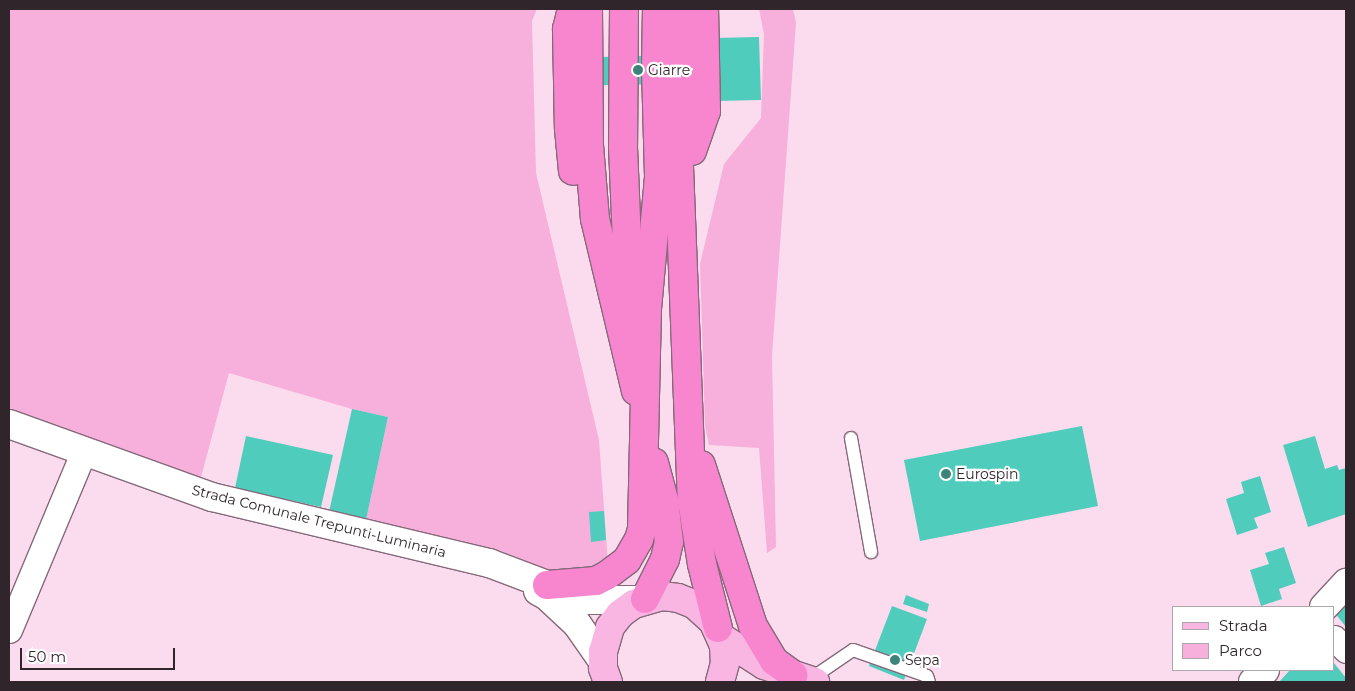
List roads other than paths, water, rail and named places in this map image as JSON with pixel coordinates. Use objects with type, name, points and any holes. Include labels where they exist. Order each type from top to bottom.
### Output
[{"type":"highway","points":[[572,9],[567,30],[569,129],[574,177],[582,223],[618,320]]},
{"type":"highway","points":[[588,9],[589,145],[595,219],[618,320],[664,500],[669,542],[665,559],[643,599]]},
{"type":"highway","points":[[606,9],[610,205],[637,301]]},
{"type":"highway","points":[[547,585],[596,581],[620,566],[633,551],[639,539],[643,515],[644,421],[637,301],[623,147],[624,9]]},
{"type":"highway","points":[[637,301],[641,217],[643,9]]},
{"type":"highway","points":[[637,301],[659,176],[657,9]]},
{"type":"highway","points":[[679,9],[679,156],[692,501],[702,564],[720,633]]},
{"type":"highway","points":[[683,240],[692,151],[692,9]]},
{"type":"highway","points":[[692,151],[706,111],[704,9]]},
{"type":"highway","points":[[689,416],[704,477],[753,626],[774,661],[806,679]]},
{"type":"main road","name":"Strada Comunale Trepunti-Luminaria","points":[[9,424],[212,497],[489,563]]},
{"type":"main road","points":[[489,563],[587,600],[643,599],[670,596],[686,600],[708,614],[720,633],[755,660],[806,679]]},
{"type":"main road","points":[[489,563],[547,596],[577,624],[605,671]]},
{"type":"main road","points":[[1325,606],[1346,583]]},
{"type":"main road","points":[[605,671],[604,643],[610,628],[627,608],[643,599]]},
{"type":"main road","points":[[720,633],[725,663],[720,682]]},
{"type":"main road","points":[[1253,682],[1264,671]]},
{"type":"street","points":[[9,630],[84,451]]},
{"type":"street","points":[[1335,639],[1346,650]]},
{"type":"lane","points":[[851,438],[871,552]]},
{"type":"lane","points":[[806,679],[853,650],[927,676],[929,682]]},
{"type":"place","name":"Giarre","points":[[638,70]]},
{"type":"place","name":"Eurospin","points":[[946,474]]},
{"type":"place","name":"Sepa","points":[[895,660]]}]
